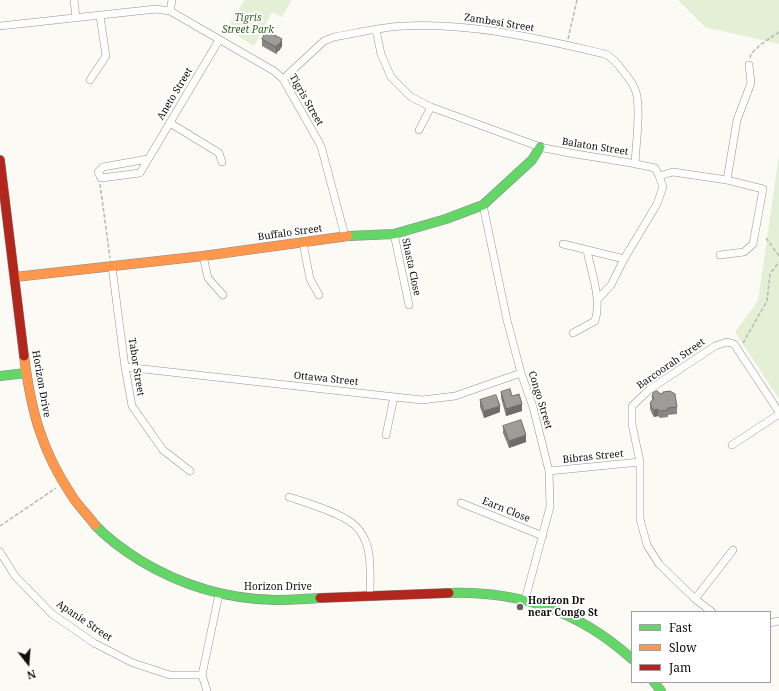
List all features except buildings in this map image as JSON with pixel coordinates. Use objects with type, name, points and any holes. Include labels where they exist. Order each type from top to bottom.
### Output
[{"type":"street","points":[[74,0],[76,18]]},
{"type":"street","points":[[170,11],[172,0]]},
{"type":"street","name":"Tigris Street","points":[[0,26],[156,9],[170,11],[274,71],[283,79],[321,146],[345,236]]},
{"type":"street","points":[[90,80],[106,56],[100,16]]},
{"type":"street","name":"Zambesi Street","points":[[283,79],[324,41],[334,37],[403,26],[469,27],[567,45],[605,54],[610,57],[627,76],[636,91],[638,103],[635,163]]},
{"type":"street","name":"Balaton Street","points":[[376,30],[381,54],[391,77],[411,97],[431,107],[540,147],[635,163],[655,168],[659,176]]},
{"type":"street","name":"Aneto Street","points":[[101,178],[140,174],[219,40]]},
{"type":"street","points":[[727,180],[737,120],[751,83],[749,65]]},
{"type":"street","points":[[419,130],[431,107]]},
{"type":"street","points":[[170,123],[218,153],[222,162]]},
{"type":"street","name":"Buffalo Street","points":[[15,277],[203,256],[345,236],[394,234],[446,219],[483,205],[532,160],[540,147]]},
{"type":"street","points":[[101,178],[98,172],[103,166],[148,159]]},
{"type":"street","name":"Horizon Drive","points":[[0,160],[1,182],[15,277],[26,372],[31,404],[37,426],[56,473],[72,498],[88,517],[126,552],[150,568],[181,582],[218,594],[246,599],[274,600],[481,593],[525,600],[557,610],[585,624],[614,643],[631,657]]},
{"type":"street","points":[[597,300],[611,285],[624,259],[657,204],[663,186],[659,176],[673,172],[727,180],[763,189],[753,244],[744,252],[720,255]]},
{"type":"street","name":"Congo Street","points":[[483,205],[507,320],[521,373],[533,407],[549,472],[550,507],[525,600]]},
{"type":"street","name":"Shasta Close","points":[[394,234],[409,305]]},
{"type":"street","points":[[303,243],[310,279],[319,295]]},
{"type":"street","points":[[563,244],[624,259]]},
{"type":"street","points":[[573,333],[594,321],[597,313],[597,300],[587,250]]},
{"type":"street","points":[[203,256],[208,278],[223,295]]},
{"type":"street","name":"Tabor Street","points":[[112,267],[125,367],[132,406],[164,450],[190,471]]},
{"type":"street","name":"Barcoorah Street","points":[[711,611],[695,599],[659,564],[647,545],[640,519],[640,462],[632,424],[632,406],[650,389],[715,346],[726,342],[734,344],[739,350]]},
{"type":"street","points":[[732,445],[779,413],[739,350]]},
{"type":"street","name":"Ottawa Street","points":[[125,367],[422,400],[455,396],[521,373]]},
{"type":"street","points":[[0,376],[26,372]]},
{"type":"street","points":[[386,435],[394,396]]},
{"type":"street","name":"Bibras Street","points":[[549,472],[640,462]]},
{"type":"street","points":[[289,497],[342,517],[353,524],[362,534],[367,545],[369,556],[370,596]]},
{"type":"street","name":"Earn Close","points":[[461,503],[543,536]]},
{"type":"street","points":[[695,599],[733,550]]},
{"type":"street","name":"Apanie Street","points":[[0,552],[15,576],[52,614],[94,643],[133,662],[170,675],[202,675]]},
{"type":"street","points":[[207,691],[202,675],[218,594]]},
{"type":"street","points":[[655,683],[662,691]]},
{"type":"path","points":[[567,45],[576,0]]},
{"type":"path","points":[[749,65],[751,54],[760,45],[779,32]]},
{"type":"path","points":[[101,178],[100,183],[112,267]]},
{"type":"path","points":[[766,238],[779,256]]},
{"type":"path","points":[[739,350],[767,301],[770,274],[779,262]]},
{"type":"path","points":[[0,526],[63,483]]},
{"type":"green space","name":"Tigris Street Park","points":[[245,0],[292,0],[282,17],[272,12],[254,46],[226,29]]},
{"type":"green space","points":[[678,0],[779,0],[779,44],[705,27]]},
{"type":"green space","points":[[779,155],[779,399],[735,332],[758,301]]},
{"type":"traffic: fast","points":[[348,236],[394,234],[446,219],[483,205],[532,160],[540,147]]},
{"type":"traffic: fast","points":[[0,376],[26,373]]},
{"type":"traffic: fast","points":[[95,525],[105,535],[141,561],[156,570],[188,584],[222,594],[257,599],[281,600],[320,598]]},
{"type":"traffic: fast","points":[[449,593],[475,593],[500,596],[524,600],[547,607],[570,616],[591,628],[612,642],[631,658]]},
{"type":"traffic: fast","points":[[655,683],[661,691]]},
{"type":"traffic: slow","points":[[15,277],[203,256],[348,236]]},
{"type":"traffic: slow","points":[[24,356],[34,412],[45,446],[61,479],[77,503],[95,525]]},
{"type":"traffic: jam","points":[[0,160],[24,356]]},
{"type":"traffic: jam","points":[[320,598],[449,593]]},
{"type":"place","name":"Horizon Dr near Congo St","points":[[520,607]]}]
